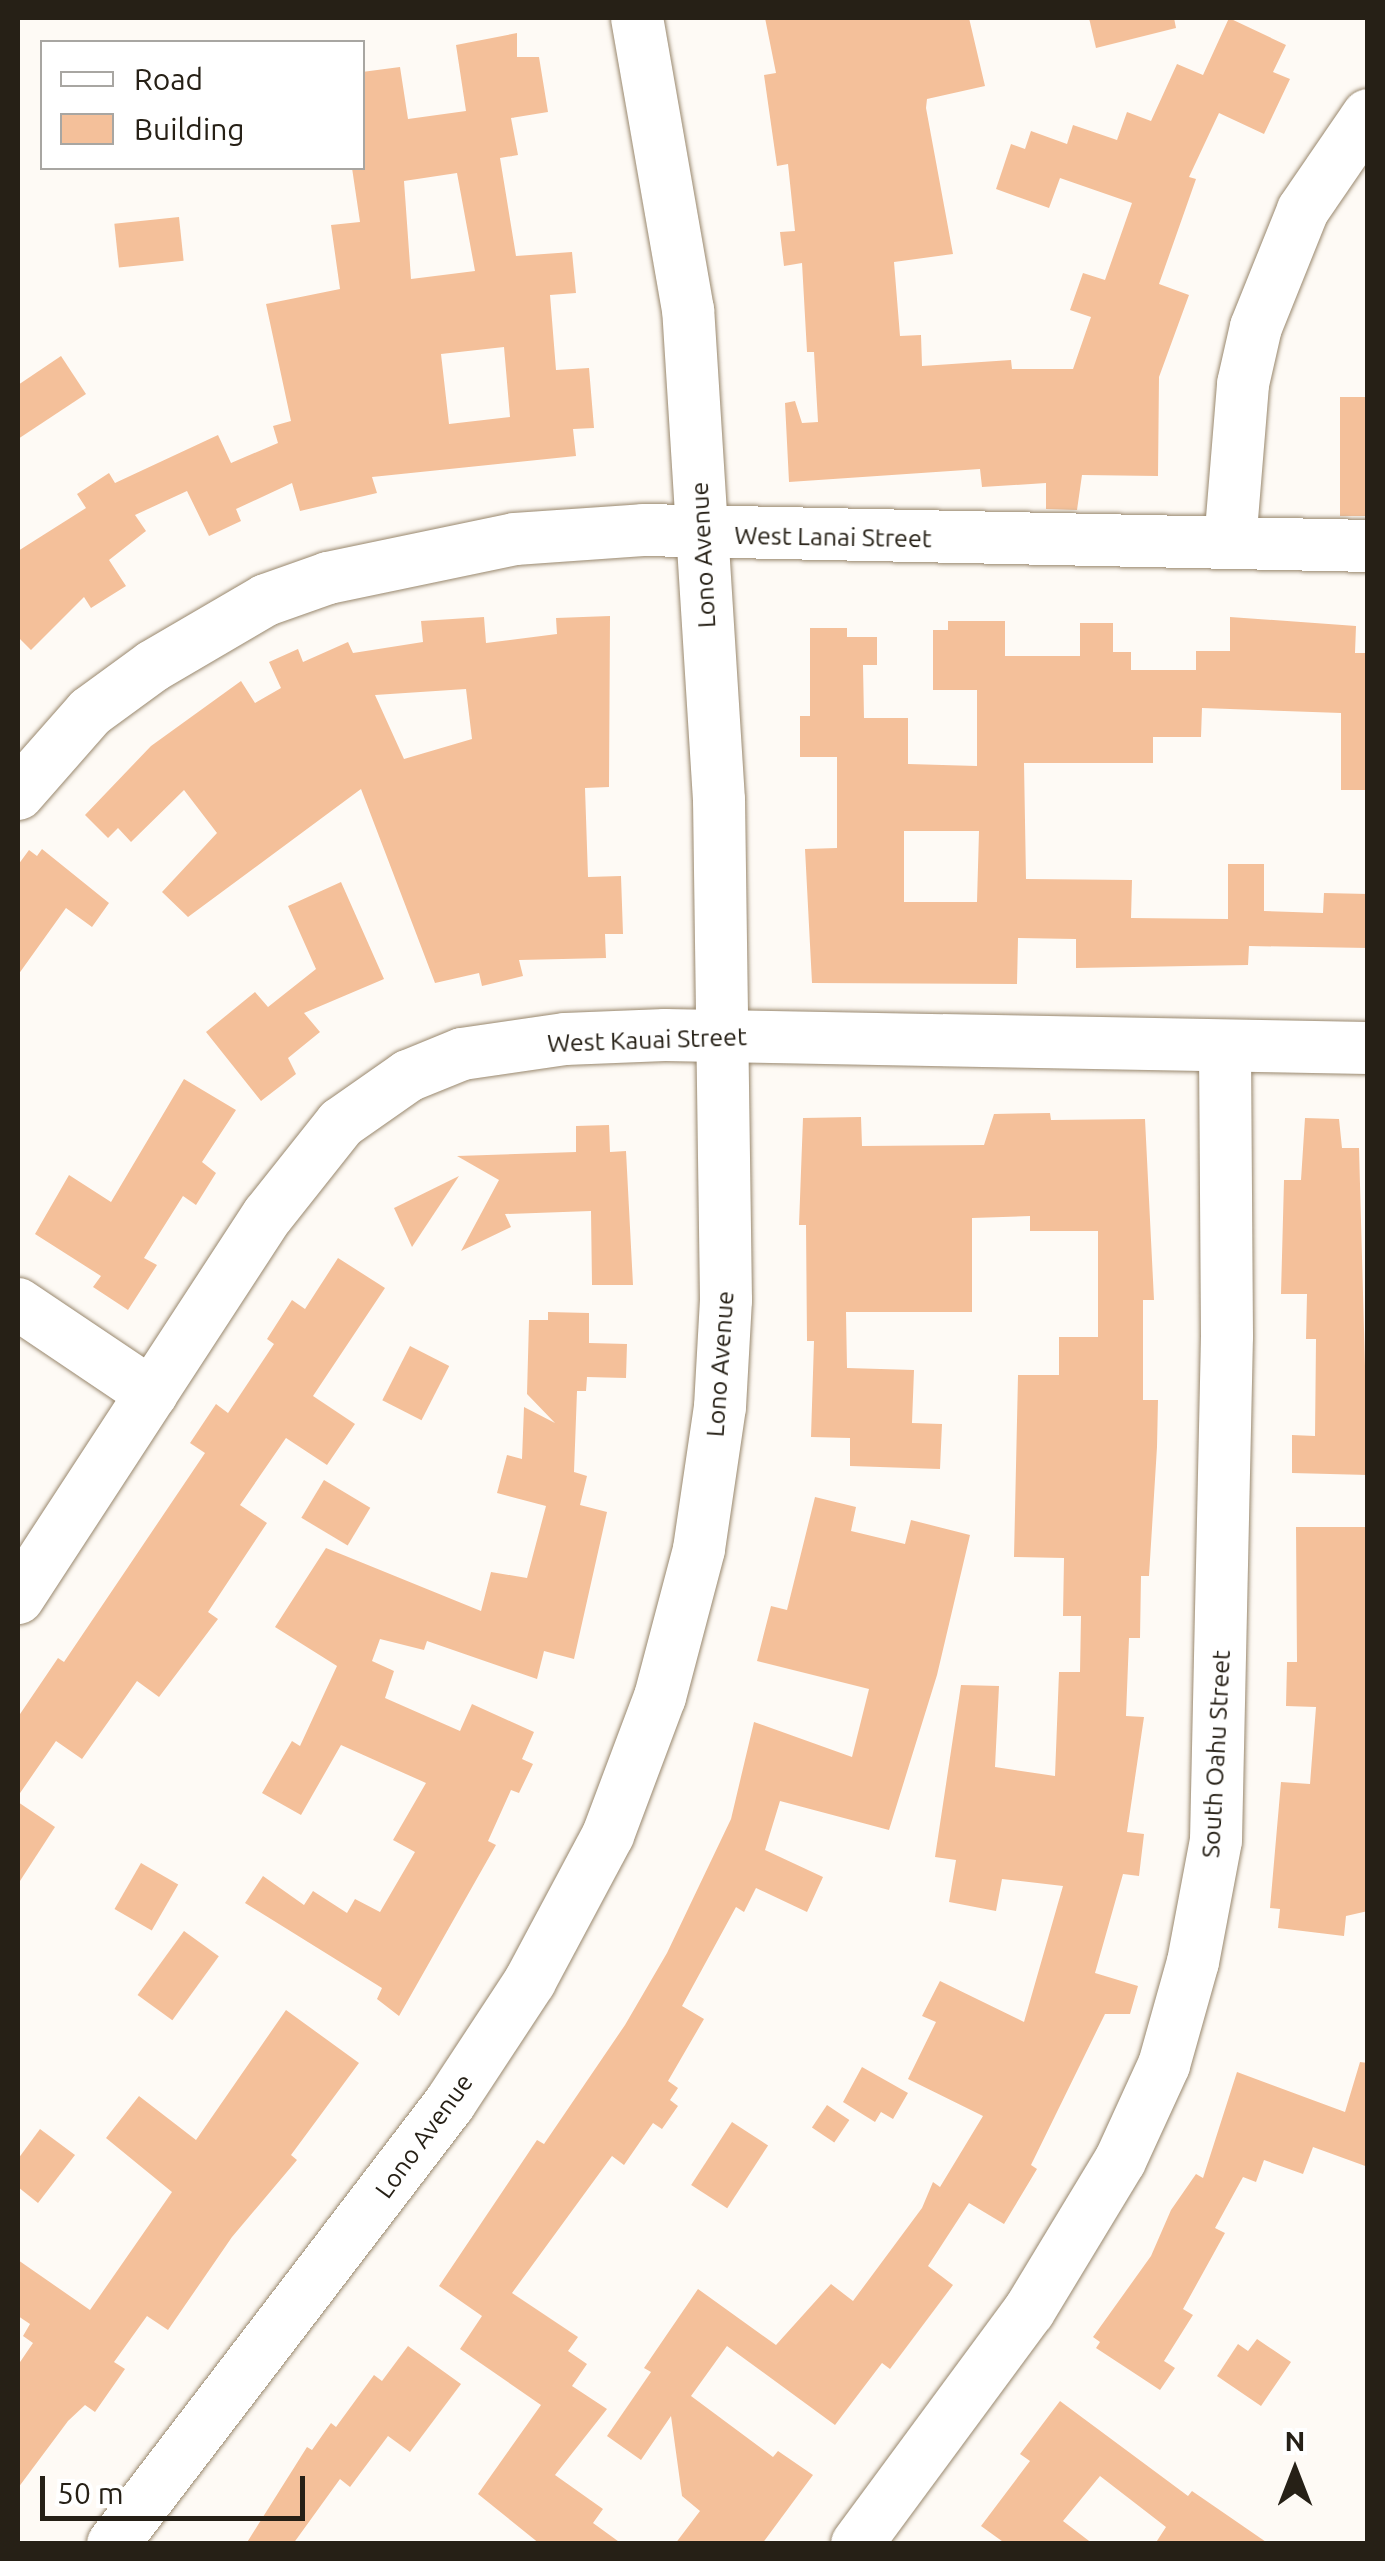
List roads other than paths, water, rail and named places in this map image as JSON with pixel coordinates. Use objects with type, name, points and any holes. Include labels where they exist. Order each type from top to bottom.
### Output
[{"type":"street","name":"Lono Avenue","points":[[113,2544],[450,2103],[530,1981],[608,1835],[660,1698],[704,1514],[726,1300],[725,1036],[688,310],[636,18]]},
{"type":"street","points":[[1230,544],[1244,384],[1256,327],[1303,210],[1368,115]]},
{"type":"street","name":"West Lanai Street","points":[[18,794],[90,712],[153,666],[266,600],[328,578],[515,539],[642,530],[1368,546]]},
{"type":"street","name":"West Kauai Street","points":[[18,1598],[268,1215],[342,1123],[408,1076],[462,1054],[565,1039],[725,1036],[1368,1048]]},
{"type":"street","name":"South Oahu Street","points":[[857,2544],[1029,2311],[1120,2161],[1164,2065],[1194,1962],[1216,1840],[1228,1336],[1225,1046]]},
{"type":"street","points":[[18,1304],[152,1394]]}]
